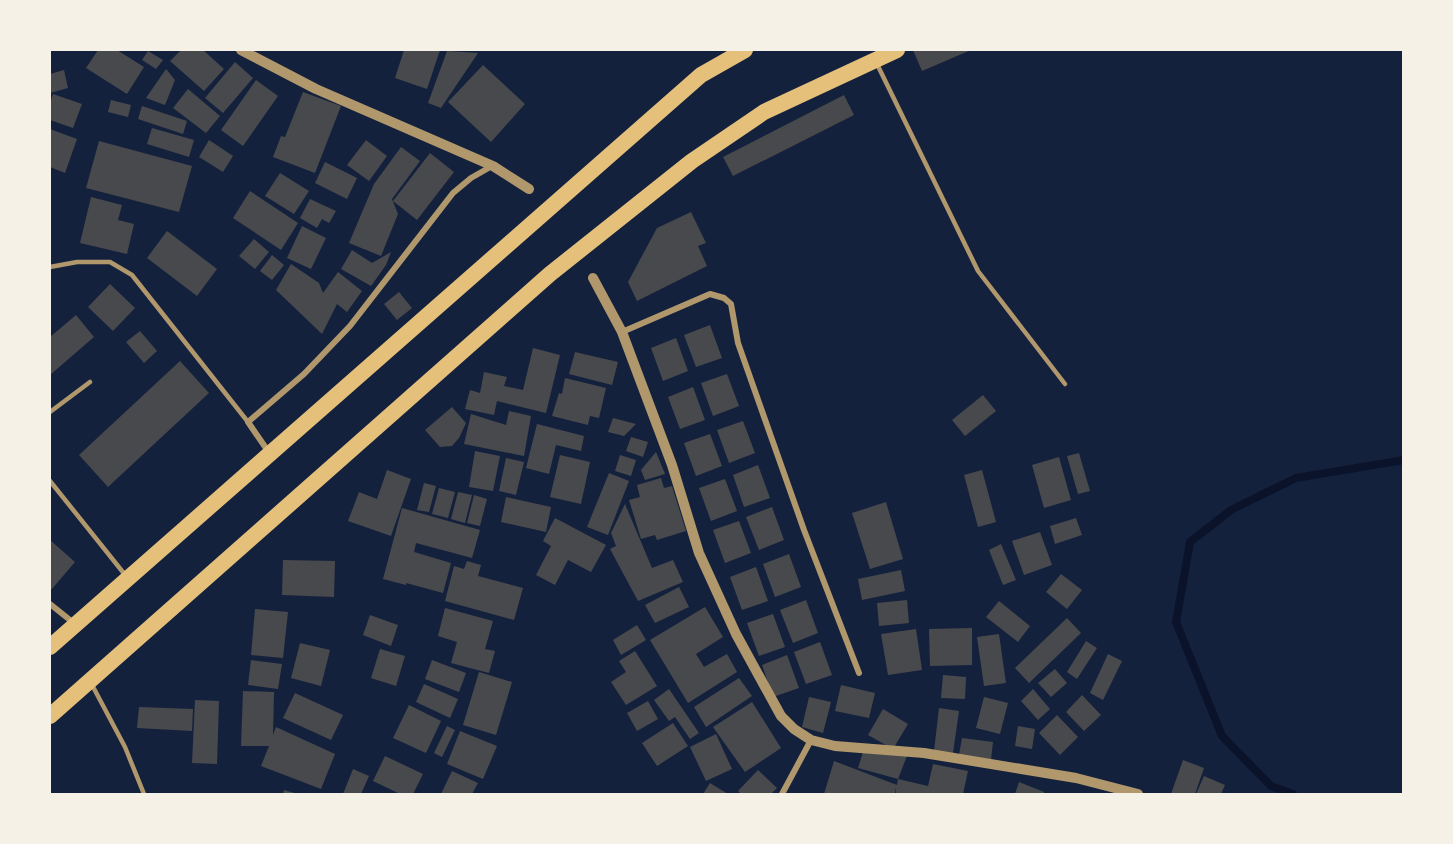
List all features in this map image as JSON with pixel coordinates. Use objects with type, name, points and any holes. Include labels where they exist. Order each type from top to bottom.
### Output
[{"type":"highway","points":[[50,647],[701,75],[745,50]]},
{"type":"highway","points":[[50,716],[550,274],[692,161],[764,112],[897,50]]},
{"type":"street","points":[[241,50],[316,89],[493,166],[529,189]]},
{"type":"street","points":[[270,454],[248,422],[304,374],[350,326],[453,193],[471,178],[493,166]]},
{"type":"street","points":[[592,278],[622,333],[672,465],[699,553],[722,604],[781,716],[794,729],[811,740],[835,746],[924,753],[1076,778],[1125,789],[1138,795]]},
{"type":"street","points":[[622,333],[710,294],[724,298],[731,304],[738,343],[804,530],[859,673]]},
{"type":"street","points":[[50,604],[75,624]]},
{"type":"street","points":[[782,795],[811,740]]},
{"type":"lane","points":[[875,59],[978,271],[1065,384]]},
{"type":"lane","points":[[50,267],[77,262],[110,262],[132,275],[248,422]]},
{"type":"lane","points":[[50,412],[90,382]]},
{"type":"lane","points":[[50,481],[128,578]]},
{"type":"lane","points":[[90,681],[125,747],[144,795]]},
{"type":"building","points":[[98,50],[117,50],[144,67],[127,94],[86,68]]},
{"type":"building","points":[[181,50],[203,50],[224,69],[204,91],[170,61]]},
{"type":"building","points":[[404,50],[440,50],[427,89],[395,78]]},
{"type":"building","points":[[913,50],[971,50],[922,71]]},
{"type":"building","points":[[148,51],[163,60],[156,69],[142,60]]},
{"type":"building","points":[[447,51],[478,53],[441,108],[428,103]]},
{"type":"building","points":[[235,62],[253,78],[223,113],[205,98]]},
{"type":"building","points":[[483,65],[525,104],[491,142],[448,102]]},
{"type":"building","points":[[166,69],[175,80],[165,105],[146,98]]},
{"type":"building","points":[[64,70],[68,88],[50,93],[50,74]]},
{"type":"building","points":[[256,80],[278,96],[243,146],[221,130]]},
{"type":"building","points":[[188,89],[220,116],[206,133],[173,108]]},
{"type":"building","points":[[303,92],[341,106],[315,173],[273,157],[281,136],[285,137]]},
{"type":"building","points":[[53,94],[82,104],[73,128],[50,120],[50,103]]},
{"type":"building","points":[[844,95],[854,115],[733,176],[723,157]]},
{"type":"building","points":[[111,100],[131,105],[128,117],[108,112]]},
{"type":"building","points":[[142,106],[187,121],[183,134],[138,119]]},
{"type":"building","points":[[152,128],[194,140],[189,157],[147,144]]},
{"type":"building","points":[[50,129],[77,139],[65,173],[50,167]]},
{"type":"building","points":[[209,140],[233,156],[223,172],[199,157]]},
{"type":"building","points":[[366,140],[387,156],[369,181],[347,165]]},
{"type":"building","points":[[99,141],[192,166],[179,212],[86,188]]},
{"type":"building","points":[[401,147],[420,161],[392,199],[398,214],[381,256],[349,243],[374,184]]},
{"type":"building","points":[[430,153],[454,172],[417,220],[393,201]]},
{"type":"building","points":[[325,162],[357,178],[347,199],[315,183]]},
{"type":"building","points":[[280,173],[309,191],[294,214],[265,196]]},
{"type":"building","points":[[250,191],[298,223],[281,250],[233,218]]},
{"type":"building","points":[[91,197],[122,205],[118,220],[134,224],[127,254],[80,243]]},
{"type":"building","points":[[310,199],[336,211],[329,223],[322,219],[317,228],[300,218]]},
{"type":"building","points":[[691,212],[706,243],[698,246],[707,266],[637,301],[628,282],[657,228]]},
{"type":"building","points":[[302,226],[326,238],[311,269],[287,258]]},
{"type":"building","points":[[167,231],[217,269],[197,296],[147,258]]},
{"type":"building","points":[[254,239],[269,252],[255,269],[239,256]]},
{"type":"building","points":[[352,250],[372,263],[391,252],[386,265],[371,286],[341,269]]},
{"type":"building","points":[[272,255],[284,265],[272,280],[260,271]]},
{"type":"building","points":[[291,264],[319,283],[323,293],[338,272],[362,291],[347,312],[337,304],[322,334],[276,290]]},
{"type":"building","points":[[110,284],[135,308],[113,331],[88,307]]},
{"type":"building","points":[[399,292],[412,308],[397,320],[384,304]]},
{"type":"building","points":[[76,315],[94,337],[50,375],[50,337]]},
{"type":"building","points":[[710,325],[722,358],[696,367],[684,335]]},
{"type":"building","points":[[140,331],[157,351],[144,363],[126,342]]},
{"type":"building","points":[[676,338],[688,371],[663,381],[651,348]]},
{"type":"building","points":[[533,348],[560,355],[546,413],[497,401],[494,415],[465,409],[470,390],[480,393],[484,372],[507,377],[504,386],[523,390]]},
{"type":"building","points":[[575,352],[618,362],[612,385],[569,374]]},
{"type":"building","points":[[180,361],[209,393],[108,487],[79,455]]},
{"type":"building","points":[[727,374],[739,406],[713,416],[701,383]]},
{"type":"building","points":[[565,378],[606,388],[599,418],[590,416],[588,425],[552,416],[559,393],[562,394]]},
{"type":"building","points":[[693,387],[705,420],[680,429],[668,397]]},
{"type":"building","points":[[983,395],[996,411],[965,436],[952,420]]},
{"type":"building","points":[[452,407],[466,423],[459,438],[452,446],[440,447],[425,430]]},
{"type":"building","points":[[509,411],[531,416],[524,456],[464,444],[471,414],[506,425]]},
{"type":"building","points":[[613,418],[636,424],[624,436],[608,432]]},
{"type":"building","points":[[743,421],[755,453],[729,463],[717,430]]},
{"type":"building","points":[[537,424],[584,436],[581,451],[556,445],[549,474],[526,468]]},
{"type":"building","points":[[710,434],[722,466],[696,476],[684,443]]},
{"type":"building","points":[[631,437],[648,442],[643,457],[626,451]]},
{"type":"building","points":[[475,451],[500,456],[493,491],[469,487]]},
{"type":"building","points":[[656,452],[665,474],[645,480],[641,470]]},
{"type":"building","points":[[1079,453],[1090,491],[1078,494],[1067,456]]},
{"type":"building","points":[[560,455],[590,462],[581,504],[550,497]]},
{"type":"building","points":[[620,455],[636,460],[631,476],[615,471]]},
{"type":"building","points":[[1059,457],[1071,500],[1044,508],[1032,465]]},
{"type":"building","points":[[506,458],[524,462],[516,495],[499,491]]},
{"type":"building","points":[[758,465],[770,498],[744,507],[733,475]]},
{"type":"building","points":[[387,470],[411,479],[391,536],[348,521],[359,492],[377,499]]},
{"type":"building","points":[[982,470],[996,522],[978,527],[964,475]]},
{"type":"building","points":[[609,473],[629,481],[608,535],[587,527]]},
{"type":"building","points":[[661,478],[664,488],[672,486],[686,531],[657,540],[655,535],[641,539],[629,500],[640,497],[637,485]]},
{"type":"building","points":[[725,479],[737,511],[711,521],[699,488]]},
{"type":"building","points":[[424,483],[436,486],[429,512],[417,510]]},
{"type":"building","points":[[439,488],[455,492],[448,518],[432,514]]},
{"type":"building","points":[[458,492],[472,495],[465,523],[451,519]]},
{"type":"building","points":[[474,495],[487,499],[480,526],[467,523]]},
{"type":"building","points":[[506,497],[551,507],[546,532],[501,522]]},
{"type":"building","points":[[886,502],[903,559],[870,569],[852,513]]},
{"type":"building","points":[[625,504],[652,568],[673,560],[683,582],[638,601],[610,549],[616,546],[611,533]]},
{"type":"building","points":[[772,507],[784,540],[759,550],[746,517]]},
{"type":"building","points":[[402,508],[480,530],[472,558],[416,543],[414,552],[451,563],[443,593],[383,579]]},
{"type":"building","points":[[555,518],[606,545],[591,572],[568,560],[555,585],[536,575],[551,546],[543,541]]},
{"type":"building","points":[[1076,518],[1082,535],[1055,544],[1050,526]]},
{"type":"building","points":[[739,521],[751,553],[725,563],[713,530]]},
{"type":"building","points":[[1040,532],[1052,565],[1024,575],[1012,541]]},
{"type":"building","points":[[50,540],[75,562],[51,590],[50,589]]},
{"type":"building","points":[[1001,544],[1016,580],[1003,585],[989,550]]},
{"type":"building","points":[[789,554],[801,587],[775,597],[763,564]]},
{"type":"building","points":[[283,560],[335,561],[334,597],[282,595]]},
{"type":"building","points":[[467,561],[481,565],[478,576],[523,588],[514,620],[445,601],[454,566],[464,569]]},
{"type":"building","points":[[756,567],[768,601],[742,610],[730,577]]},
{"type":"building","points":[[901,570],[905,591],[862,600],[858,579]]},
{"type":"building","points":[[1061,574],[1082,590],[1067,609],[1046,592]]},
{"type":"building","points":[[679,587],[689,607],[655,623],[645,605]]},
{"type":"building","points":[[806,600],[818,633],[793,643],[780,610]]},
{"type":"building","points":[[907,600],[909,623],[879,626],[877,603]]},
{"type":"building","points":[[999,601],[1030,626],[1018,642],[986,617]]},
{"type":"building","points":[[705,607],[723,637],[696,654],[704,667],[727,654],[737,672],[688,703],[650,640]]},
{"type":"building","points":[[445,608],[493,621],[485,649],[495,651],[489,673],[451,663],[457,642],[438,636]]},
{"type":"building","points":[[255,609],[288,612],[283,658],[251,655]]},
{"type":"building","points":[[773,614],[785,647],[759,656],[747,623]]},
{"type":"building","points":[[370,615],[398,625],[391,646],[363,635]]},
{"type":"building","points":[[1067,618],[1081,633],[1029,683],[1015,668]]},
{"type":"building","points":[[637,625],[646,640],[621,655],[613,640]]},
{"type":"building","points":[[972,628],[972,665],[930,666],[929,629]]},
{"type":"building","points":[[916,629],[922,670],[888,675],[881,634]]},
{"type":"building","points":[[999,634],[1006,683],[984,686],[977,637]]},
{"type":"building","points":[[1086,641],[1097,648],[1077,679],[1067,672]]},
{"type":"building","points":[[820,642],[832,675],[806,684],[794,652]]},
{"type":"building","points":[[300,643],[330,650],[321,686],[291,678]]},
{"type":"building","points":[[380,649],[405,656],[396,686],[371,678]]},
{"type":"building","points":[[635,651],[657,686],[626,705],[611,682],[626,672],[619,661]]},
{"type":"building","points":[[1108,654],[1122,661],[1103,700],[1090,693]]},
{"type":"building","points":[[787,655],[799,688],[773,697],[762,665]]},
{"type":"building","points":[[251,660],[282,664],[278,689],[248,685]]},
{"type":"building","points":[[432,660],[466,673],[459,692],[425,679]]},
{"type":"building","points":[[1055,669],[1067,683],[1051,697],[1038,683]]},
{"type":"building","points":[[479,672],[512,682],[496,735],[463,725]]},
{"type":"building","points":[[943,675],[966,677],[965,699],[941,698]]},
{"type":"building","points":[[739,678],[752,696],[706,727],[694,707]]},
{"type":"building","points":[[424,684],[458,699],[450,718],[416,702]]},
{"type":"building","points":[[841,685],[875,693],[869,718],[835,711]]},
{"type":"building","points":[[669,689],[699,733],[690,739],[675,717],[669,721],[654,700]]},
{"type":"building","points":[[1033,689],[1050,709],[1038,720],[1021,701]]},
{"type":"building","points":[[243,691],[274,692],[273,735],[276,727],[335,754],[321,789],[261,766],[269,746],[241,746]]},
{"type":"building","points":[[295,693],[343,715],[331,740],[283,718]]},
{"type":"building","points":[[1082,695],[1101,715],[1084,731],[1066,712]]},
{"type":"building","points":[[809,697],[831,702],[823,733],[802,727]]},
{"type":"building","points":[[984,697],[1008,703],[1000,734],[976,728]]},
{"type":"building","points":[[195,700],[219,701],[217,764],[192,763]]},
{"type":"building","points":[[648,701],[658,719],[637,731],[627,713]]},
{"type":"building","points":[[752,702],[781,748],[745,772],[713,727]]},
{"type":"building","points":[[409,705],[441,721],[426,753],[393,738]]},
{"type":"building","points":[[139,707],[193,709],[192,731],[137,728]]},
{"type":"building","points":[[939,708],[959,711],[953,753],[934,751]]},
{"type":"building","points":[[883,709],[908,724],[893,749],[868,735]]},
{"type":"building","points":[[1057,715],[1078,737],[1060,755],[1039,733]]},
{"type":"building","points":[[673,723],[688,746],[657,766],[642,743]]},
{"type":"building","points":[[447,726],[455,730],[442,757],[434,753]]},
{"type":"building","points":[[1018,726],[1035,729],[1032,749],[1015,746]]},
{"type":"building","points":[[460,731],[497,746],[483,779],[447,764]]},
{"type":"building","points":[[716,734],[732,769],[706,781],[690,747]]},
{"type":"building","points":[[962,738],[993,742],[991,760],[959,755]]},
{"type":"building","points":[[863,752],[907,756],[898,779],[858,768]]},
{"type":"building","points":[[385,756],[423,774],[413,794],[400,794],[373,781]]},
{"type":"building","points":[[1183,760],[1204,768],[1195,794],[1171,794]]},
{"type":"building","points":[[834,761],[897,785],[898,779],[928,786],[933,764],[968,771],[963,794],[896,794],[896,787],[895,794],[824,794]]},
{"type":"building","points":[[353,769],[369,776],[361,794],[343,794]]},
{"type":"building","points":[[758,770],[777,788],[771,794],[741,794],[738,791]]},
{"type":"building","points":[[452,771],[478,783],[472,794],[441,794]]},
{"type":"building","points":[[1204,776],[1225,785],[1221,794],[1196,794]]},
{"type":"building","points":[[1019,782],[1044,792],[1043,794],[1015,794]]},
{"type":"building","points":[[710,783],[728,794],[703,794]]},
{"type":"building","points":[[284,790],[298,794],[283,794]]},
{"type":"waterway","points":[[1293,794],[1271,786],[1222,736],[1176,622],[1190,542],[1231,510],[1296,478],[1404,460]]}]
